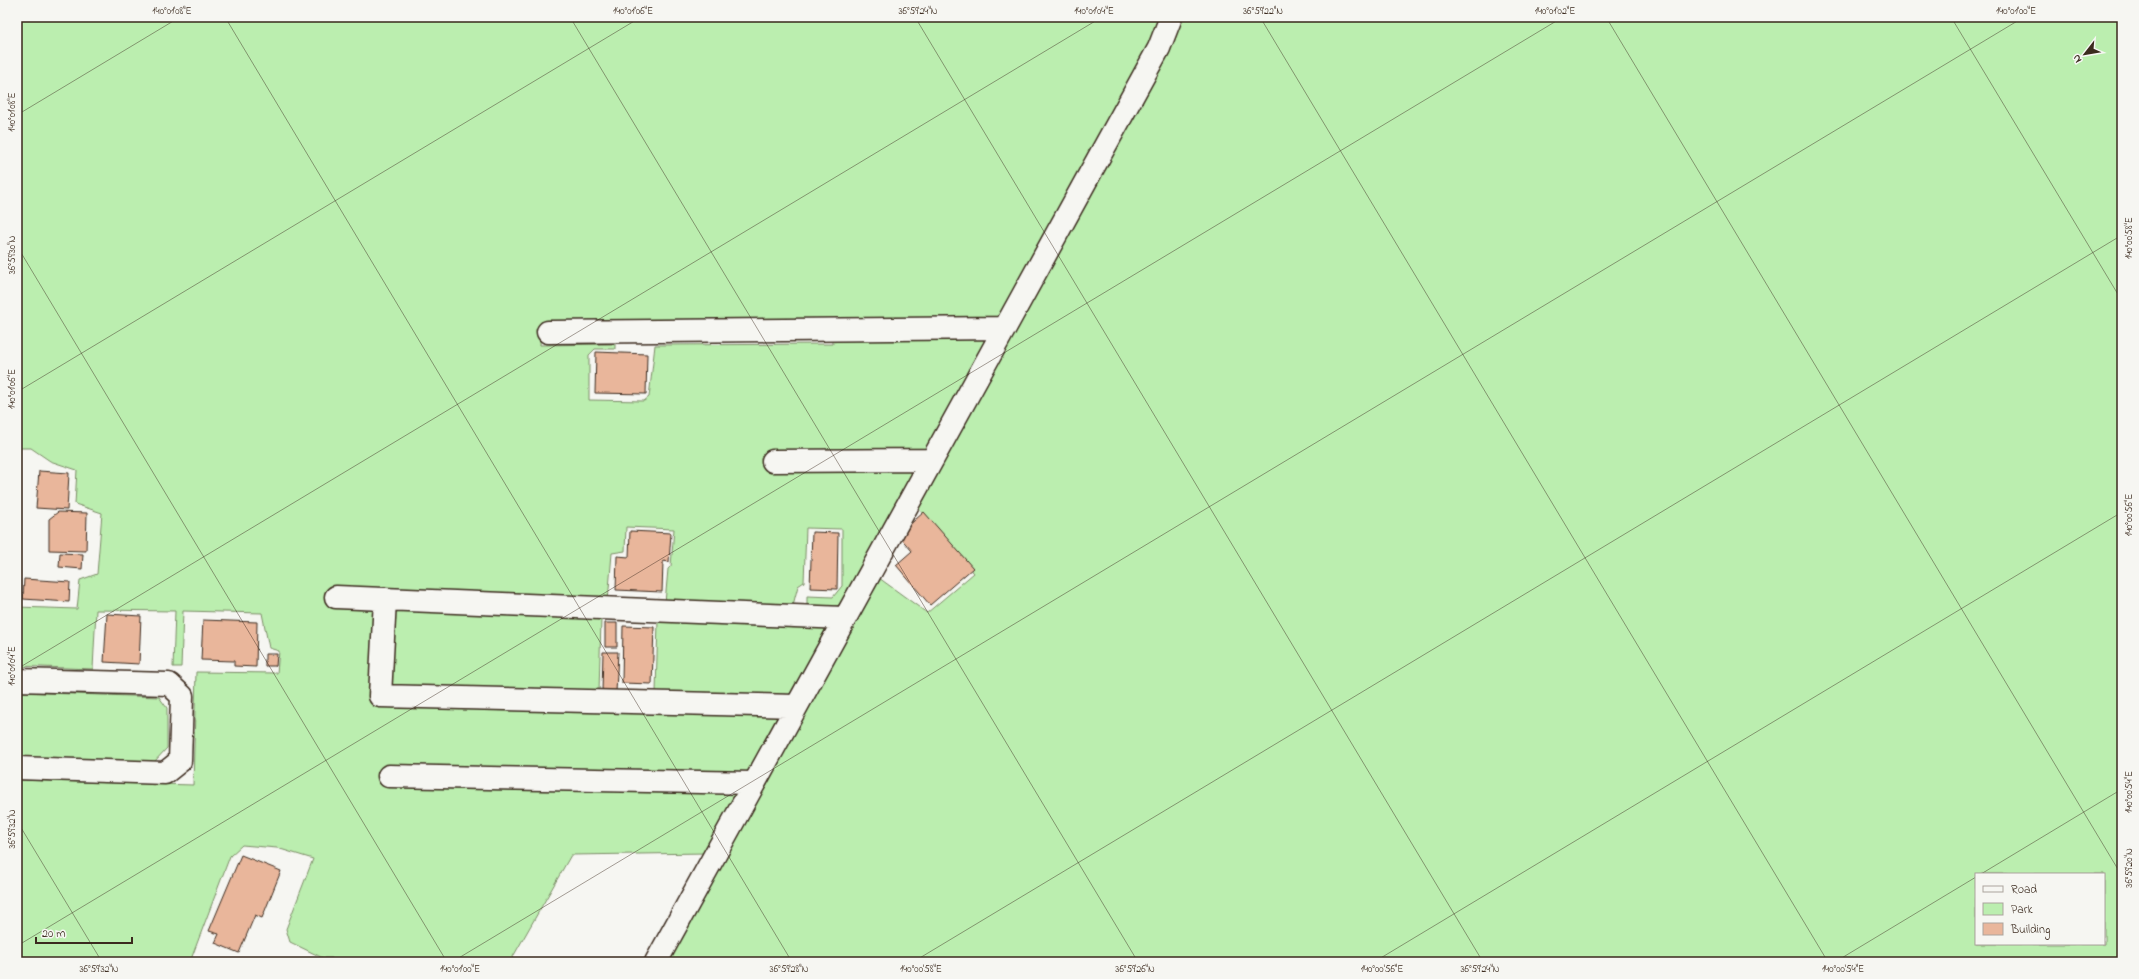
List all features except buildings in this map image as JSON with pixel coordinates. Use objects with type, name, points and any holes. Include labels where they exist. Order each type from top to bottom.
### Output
[{"type":"lane","points":[[656,962],[1159,48],[1171,17]]},
{"type":"lane","points":[[548,332],[1004,328]]},
{"type":"lane","points":[[773,461],[932,460]]},
{"type":"lane","points":[[336,597],[844,618]]},
{"type":"lane","points":[[384,599],[380,696],[796,706]]},
{"type":"lane","points":[[17,680],[169,684],[182,696],[180,761],[165,774],[17,768]]},
{"type":"lane","points":[[389,776],[754,782]]},
{"type":"path","points":[[1727,962],[1730,958]]},
{"type":"green space","points":[[17,17],[2122,17],[2122,962],[666,962],[706,853],[571,855],[510,962],[330,962],[332,958],[323,958],[290,942],[286,929],[313,859],[277,848],[242,845],[230,856],[190,962],[17,962],[17,780],[193,785],[196,672],[277,673],[279,651],[269,648],[262,613],[183,611],[181,667],[173,667],[175,611],[96,610],[93,669],[17,666],[17,607],[77,609],[80,580],[97,574],[102,513],[75,504],[77,470],[50,461],[31,448],[17,448]],"holes":[[[541,322],[833,322],[833,344],[655,345],[649,397],[644,401],[589,400],[589,355],[595,349],[615,349],[615,344],[540,345]],[[895,504],[918,508],[974,573],[927,613],[879,578],[798,712],[599,692],[601,619],[547,616],[608,601],[612,553],[625,551],[626,527],[674,529],[671,566],[668,569],[665,603],[793,605],[798,586],[804,582],[806,528],[842,529],[842,586],[833,597],[807,596],[807,608],[827,609],[839,605],[850,588]]]},
{"type":"green space","points":[[658,621],[831,627],[793,697],[656,692]]},
{"type":"green space","points":[[17,692],[159,697],[167,708],[167,748],[154,762],[17,757]]}]
